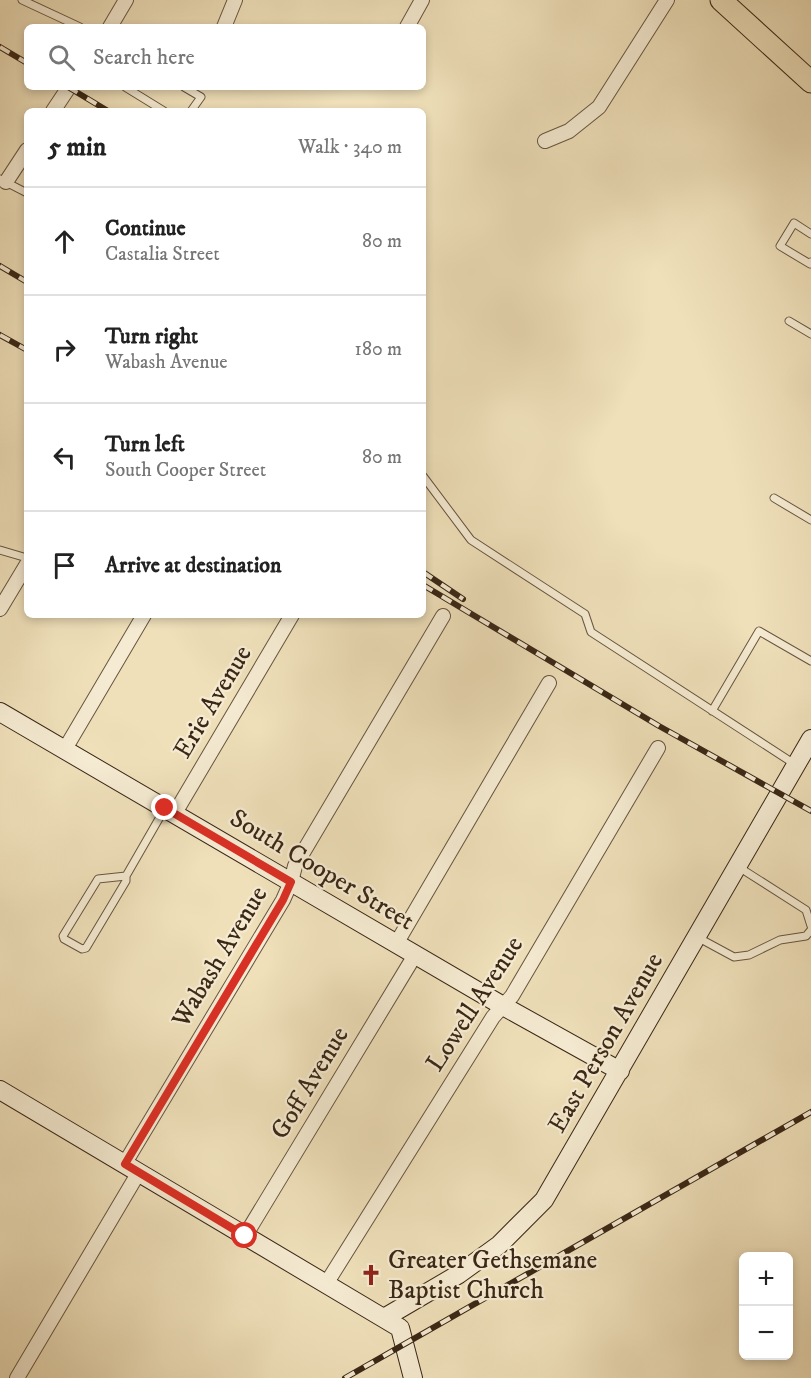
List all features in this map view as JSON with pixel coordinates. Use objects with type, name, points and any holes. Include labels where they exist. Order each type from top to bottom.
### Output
[{"type":"main road","points":[[722,0],[811,82]]},
{"type":"street","points":[[112,24],[126,0]]},
{"type":"street","points":[[225,24],[235,0]]},
{"type":"street","points":[[409,24],[422,0]]},
{"type":"street","points":[[545,141],[569,131],[599,107],[667,0]]},
{"type":"street","points":[[55,108],[67,90]]},
{"type":"street","points":[[3,181],[24,154]]},
{"type":"street","points":[[0,609],[24,569]]},
{"type":"street","name":"Wabash Avenue","points":[[16,1378],[283,900],[295,866],[443,616]]},
{"type":"street","points":[[65,749],[142,618]]},
{"type":"street","name":"Erie Avenue","points":[[170,810],[290,618]]},
{"type":"street","points":[[396,944],[549,682]]},
{"type":"street","name":"South Cooper Street","points":[[0,712],[503,1006],[620,1071]]},
{"type":"street","name":"East Person Avenue","points":[[384,1318],[459,1274],[499,1245],[544,1200],[811,739]]},
{"type":"street","name":"Lowell Avenue","points":[[326,1284],[492,1020],[512,996],[658,747]]},
{"type":"street","name":"Goff Avenue","points":[[245,1236],[415,955]]},
{"type":"street","points":[[0,1090],[400,1329],[413,1378]]},
{"type":"lane","points":[[22,0],[74,24]]},
{"type":"lane","points":[[130,90],[159,108]]},
{"type":"lane","points":[[189,90],[201,97],[193,108]]},
{"type":"lane","points":[[3,181],[24,192]]},
{"type":"lane","points":[[811,234],[794,223],[780,246],[810,264],[811,262]]},
{"type":"lane","points":[[789,321],[811,334]]},
{"type":"lane","points":[[426,480],[471,540],[585,614],[591,632],[796,765]]},
{"type":"lane","points":[[774,498],[811,520]]},
{"type":"lane","points":[[0,550],[24,557]]},
{"type":"lane","points":[[712,711],[759,631],[811,661]]},
{"type":"lane","points":[[126,876],[98,879],[63,936],[64,939],[82,949],[86,948],[126,881],[126,876],[170,810]]},
{"type":"lane","points":[[697,937],[734,957],[749,956],[780,940],[806,936],[811,928],[806,910],[738,866]]},
{"type":"railway","points":[[0,47],[24,61]]},
{"type":"railway","points":[[73,90],[103,108]]},
{"type":"railway","points":[[0,266],[24,280]]},
{"type":"railway","points":[[0,335],[24,348]]},
{"type":"railway","points":[[426,574],[463,599]]},
{"type":"railway","points":[[426,587],[659,726],[811,811]]},
{"type":"railway","points":[[345,1378],[811,1112]]},
{"type":"place","name":"Greater Gethsemane Baptist Church","points":[[371,1275]]},
{"type":"route","points":[[165,808],[291,882],[283,900],[125,1164],[245,1236]]}]
